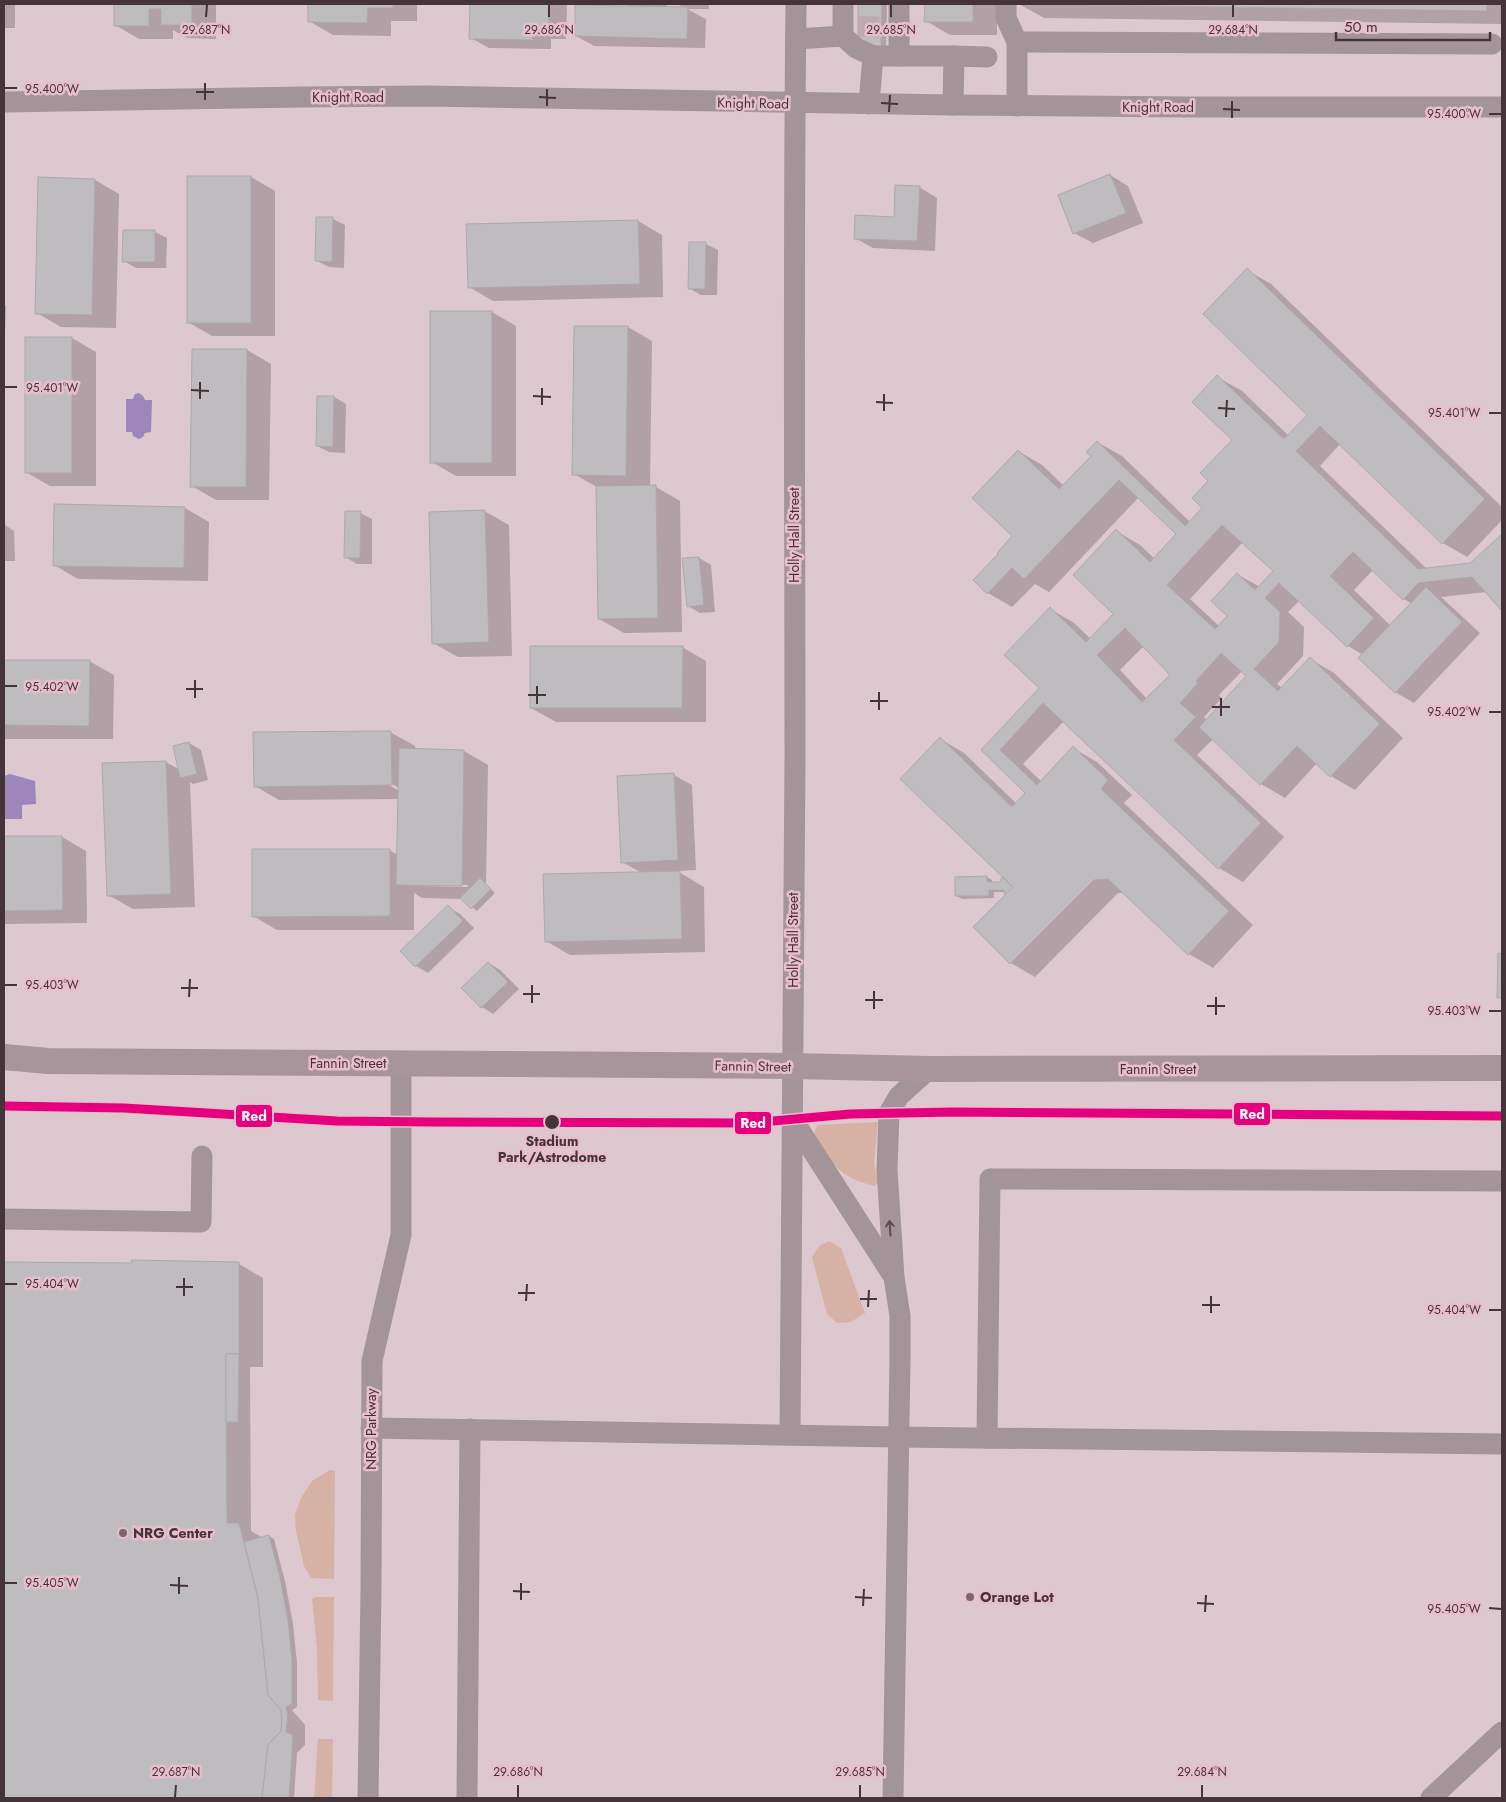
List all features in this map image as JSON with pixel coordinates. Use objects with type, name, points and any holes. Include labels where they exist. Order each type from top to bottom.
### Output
[{"type":"main road","name":"Fannin Street","points":[[4,1056],[48,1060],[792,1066],[929,1069],[1502,1068]]},
{"type":"street","name":"Holly Hall Street","points":[[790,1434],[793,1120],[796,4]]},
{"type":"street","points":[[843,4],[848,30],[856,48],[872,56],[987,57]]},
{"type":"street","points":[[899,56],[890,27],[900,4]]},
{"type":"street","points":[[1006,4],[1006,18],[1017,42],[1017,106]]},
{"type":"street","points":[[796,39],[848,30]]},
{"type":"street","points":[[1017,42],[1492,44]]},
{"type":"street","points":[[869,104],[872,56]]},
{"type":"street","points":[[953,105],[954,56]]},
{"type":"street","name":"Knight Road","points":[[4,102],[426,96],[796,104],[1188,107],[1502,106]]},
{"type":"street","name":"NRG Parkway","points":[[368,1798],[372,1362],[401,1235],[402,1063]]},
{"type":"street","points":[[894,1798],[900,1316],[894,1277],[887,1170],[889,1113],[899,1096],[929,1069]]},
{"type":"street","points":[[793,1120],[894,1277]]},
{"type":"street","points":[[4,1219],[201,1222],[202,1156]]},
{"type":"street","points":[[987,1438],[990,1179],[1502,1181]]},
{"type":"street","points":[[371,1428],[898,1437],[1502,1444]]},
{"type":"street","points":[[467,1798],[470,1429]]},
{"type":"street","points":[[1431,1798],[1502,1732]]},
{"type":"shaded area","points":[[139,393],[145,400],[152,400],[151,432],[145,433],[139,439],[133,436],[132,432],[126,432],[126,399],[133,399],[135,394]]},
{"type":"shaded area","points":[[10,774],[35,781],[36,804],[22,805],[22,819],[4,819],[4,776]]},
{"type":"shaded area","points":[[878,1122],[874,1163],[878,1183],[874,1186],[855,1180],[841,1171],[828,1157],[815,1137],[818,1125]]},
{"type":"shaded area","points":[[829,1241],[841,1248],[865,1313],[851,1322],[837,1323],[827,1314],[812,1257],[819,1246]]},
{"type":"shaded area","points":[[330,1470],[335,1471],[334,1579],[311,1578],[304,1566],[296,1531],[295,1515],[301,1498],[312,1481]]},
{"type":"shaded area","points":[[316,1597],[334,1597],[333,1701],[318,1700],[317,1649],[312,1599]]},
{"type":"shaded area","points":[[318,1739],[333,1739],[332,1798],[314,1798]]},
{"type":"building","points":[[114,4],[192,4],[192,25],[161,25],[161,9],[149,9],[149,26],[114,26]]},
{"type":"building","points":[[308,4],[393,4],[393,8],[368,8],[367,23],[308,22]]},
{"type":"building","points":[[470,4],[549,4],[549,30],[533,29],[533,40],[469,39]]},
{"type":"building","points":[[858,4],[882,4],[881,47],[858,47]]},
{"type":"building","points":[[925,4],[973,4],[973,22],[924,22]]},
{"type":"building","points":[[1018,4],[1487,4],[1487,11]]},
{"type":"building","points":[[575,5],[688,7],[687,39],[575,36]]},
{"type":"building","points":[[1110,174],[1126,213],[1073,234],[1058,195]]},
{"type":"building","points":[[187,176],[251,176],[251,323],[187,323]]},
{"type":"building","points":[[38,177],[95,179],[92,315],[35,314]]},
{"type":"building","points":[[895,185],[920,186],[917,241],[854,239],[855,215],[894,217]]},
{"type":"building","points":[[316,217],[333,217],[332,262],[315,261]]},
{"type":"building","points":[[638,220],[640,284],[468,288],[466,224]]},
{"type":"building","points":[[123,230],[155,230],[155,262],[122,262]]},
{"type":"building","points":[[689,242],[706,242],[705,289],[688,289]]},
{"type":"building","points":[[1247,268],[1485,499],[1442,544],[1320,426],[1296,451],[1418,569],[1470,563],[1502,534],[1502,611],[1472,577],[1418,583],[1403,600],[1353,552],[1330,576],[1374,618],[1347,647],[1279,583],[1265,598],[1280,612],[1279,642],[1254,669],[1278,691],[1310,657],[1380,724],[1330,777],[1297,746],[1260,785],[1199,727],[1246,676],[1221,653],[1196,681],[1198,683],[1180,703],[1196,717],[1174,740],[1261,823],[1218,869],[1043,703],[1000,750],[1037,785],[1073,746],[1108,780],[1101,789],[1229,911],[1188,955],[1108,879],[1094,880],[1010,964],[973,927],[1013,887],[900,779],[940,737],[1012,807],[1025,793],[981,750],[1039,688],[1004,655],[1050,607],[1086,642],[1113,614],[1073,575],[1116,529],[1150,562],[1176,534],[1119,480],[1024,579],[1012,568],[987,594],[973,580],[1012,536],[972,498],[1018,450],[1059,489],[1091,456],[1086,452],[1097,441],[1185,526],[1202,508],[1192,498],[1208,481],[1200,473],[1232,440],[1192,402],[1217,375],[1284,439],[1307,415],[1203,314]],"holes":[[[1222,525],[1273,571],[1255,590],[1237,573],[1211,601],[1227,616],[1215,629],[1167,585]],[[1125,628],[1170,675],[1142,702],[1097,655]]]},
{"type":"building","points":[[430,311],[492,311],[492,463],[430,463]]},
{"type":"building","points":[[574,326],[628,326],[626,476],[572,475]]},
{"type":"building","points":[[25,337],[72,337],[72,473],[25,473]]},
{"type":"building","points":[[192,349],[247,349],[246,487],[190,487]]},
{"type":"building","points":[[317,396],[334,396],[333,447],[316,446]]},
{"type":"building","points":[[656,485],[658,618],[598,619],[596,486]]},
{"type":"building","points":[[54,504],[185,507],[184,568],[53,566]]},
{"type":"building","points":[[485,510],[489,642],[432,644],[429,512]]},
{"type":"building","points":[[345,511],[361,511],[360,558],[344,558]]},
{"type":"building","points":[[699,557],[704,605],[687,607],[682,558]]},
{"type":"building","points":[[1426,587],[1462,622],[1395,693],[1358,658]]},
{"type":"building","points":[[530,646],[683,646],[682,708],[530,708]]},
{"type":"building","points":[[4,660],[90,660],[89,726],[4,725]]},
{"type":"building","points":[[391,731],[392,785],[254,787],[253,732]]},
{"type":"building","points":[[189,742],[197,774],[180,778],[173,746]]},
{"type":"building","points":[[399,748],[464,750],[462,886],[396,885]]},
{"type":"building","points":[[166,761],[171,894],[107,896],[102,763]]},
{"type":"building","points":[[674,773],[678,860],[621,863],[617,776]]},
{"type":"building","points":[[4,836],[62,836],[63,910],[4,911]]},
{"type":"building","points":[[252,849],[390,849],[390,916],[252,917]]},
{"type":"building","points":[[680,871],[682,939],[545,942],[543,874]]},
{"type":"building","points":[[987,876],[987,882],[1000,882],[1002,877],[1013,887],[1005,895],[1004,890],[989,890],[989,896],[955,896],[955,877]]},
{"type":"building","points":[[480,878],[491,889],[471,909],[460,898]]},
{"type":"building","points":[[448,905],[463,921],[415,967],[400,951]]},
{"type":"building","points":[[1498,953],[1502,954],[1502,998],[1497,998]]},
{"type":"building","points":[[488,962],[508,982],[481,1008],[461,988]]},
{"type":"building","name":"NRG Center","points":[[131,1260],[239,1262],[239,1354],[226,1354],[227,1523],[239,1523],[258,1598],[268,1695],[281,1710],[282,1719],[281,1731],[268,1745],[262,1798],[4,1798],[4,1262],[132,1263]]},
{"type":"building","points":[[226,1354],[239,1354],[238,1422],[226,1422]]},
{"type":"building","points":[[269,1535],[280,1577],[288,1620],[292,1660],[292,1704],[286,1707],[288,1714],[286,1732],[293,1735],[289,1798],[262,1798],[268,1745],[281,1731],[282,1719],[281,1710],[268,1695],[258,1598],[244,1542]]},
{"type":"tunnel","points":[[858,26],[881,27]]},
{"type":"transit line","name":"Red","points":[[4,1106],[124,1108],[337,1121],[432,1122],[752,1123],[850,1114],[953,1112],[1502,1116]]},
{"type":"place","name":"Stadium Park/Astrodome","points":[[552,1122]]},
{"type":"place","name":"NRG Center","points":[[123,1533]]},
{"type":"place","name":"Orange Lot","points":[[970,1597]]}]
